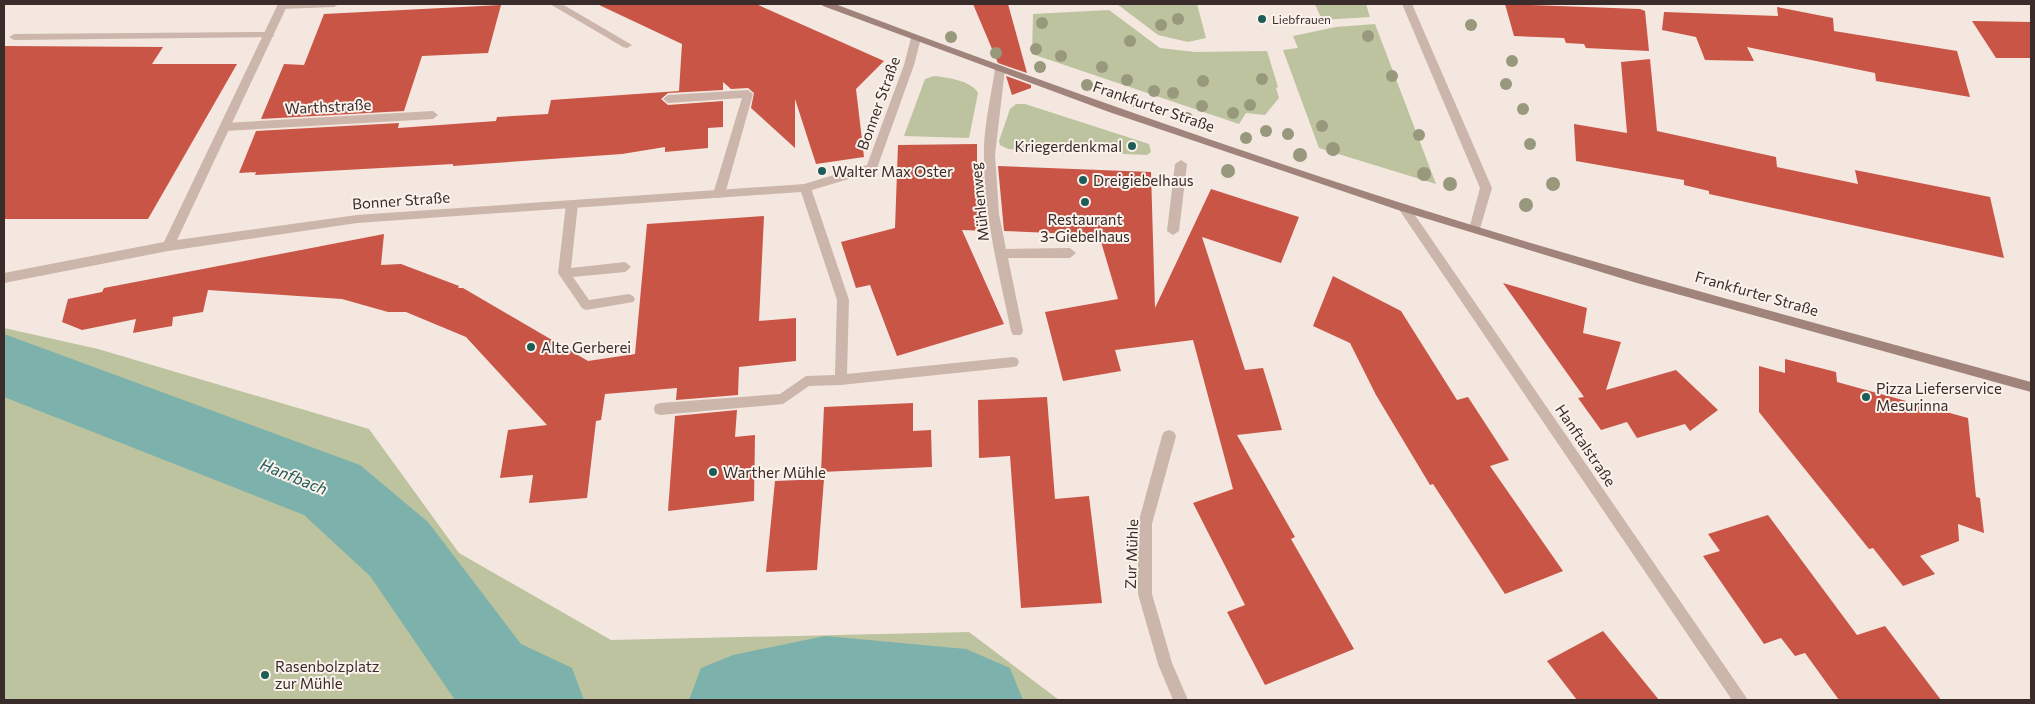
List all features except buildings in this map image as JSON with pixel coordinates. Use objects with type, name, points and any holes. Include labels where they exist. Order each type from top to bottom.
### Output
[{"type":"main road","name":"Frankfurter Straße","points":[[826,4],[1000,69],[1269,164],[1404,208],[2031,387]]},
{"type":"street","points":[[168,246],[282,5],[334,4]]},
{"type":"street","points":[[555,4],[627,45]]},
{"type":"street","points":[[1407,4],[1486,188],[1475,229]]},
{"type":"street","points":[[14,37],[269,35]]},
{"type":"street","name":"Bonner Straße","points":[[4,278],[168,246],[357,219],[805,188],[872,168],[909,66],[916,38]]},
{"type":"street","name":"Mühlenweg","points":[[1000,69],[989,154],[993,214],[1017,331]]},
{"type":"street","points":[[668,99],[748,94],[719,194]]},
{"type":"street","name":"Warthstraße","points":[[225,126],[433,115]]},
{"type":"street","points":[[1173,231],[1181,164]]},
{"type":"street","points":[[805,188],[843,300],[841,380]]},
{"type":"street","points":[[572,204],[564,273],[586,305],[629,299]]},
{"type":"street","name":"Hanftalstraße","points":[[1404,208],[1741,700]]},
{"type":"street","points":[[1000,254],[1070,253]]},
{"type":"street","points":[[564,273],[625,267]]},
{"type":"street","points":[[660,409],[783,399],[806,381],[841,380],[1013,362]]},
{"type":"street","name":"Zur Mühle","points":[[1169,436],[1146,524],[1145,594],[1165,664],[1181,700]]},
{"type":"green space","points":[[1117,4],[1197,4],[1206,38],[1188,42],[1158,35]]},
{"type":"green space","points":[[1315,4],[1366,4],[1370,17],[1322,20]]},
{"type":"green space","points":[[1109,10],[1160,48],[1195,52],[1267,51],[1278,87],[1276,88],[1279,98],[1265,115],[1246,113],[1239,124],[1032,54],[1033,14]]},
{"type":"green space","points":[[1375,24],[1436,184],[1319,148],[1283,50],[1298,48],[1293,36],[1336,27]]},
{"type":"green space","points":[[934,76],[965,83],[978,93],[969,138],[904,136],[925,79]]},
{"type":"green space","points":[[1016,104],[1025,104],[1149,144],[1151,152],[1147,155],[1008,149],[1000,145],[999,141],[1010,109]]},
{"type":"green space","points":[[4,328],[98,349],[369,429],[459,553],[611,640],[969,632],[1059,700],[4,700]]},
{"type":"waterway","name":"Hanfbach","points":[[4,365],[332,490],[399,549],[490,675],[540,700]]},
{"type":"waterway","name":"Hanfbach","points":[[733,700],[825,680],[966,693],[978,700]]},
{"type":"place","name":"Liebfrauen","points":[[1262,19]]},
{"type":"place","name":"Kriegerdenkmal","points":[[1132,146]]},
{"type":"place","name":"Walter Max Oster","points":[[822,171]]},
{"type":"place","name":"Dreigiebelhaus","points":[[1083,180]]},
{"type":"place","name":"Restaurant 3-Giebelhaus","points":[[1085,202]]},
{"type":"place","name":"Alte Gerberei","points":[[531,347]]},
{"type":"place","name":"Pizza Lieferservice Mesurinna","points":[[1866,397]]},
{"type":"place","name":"Warther Mühle","points":[[713,472]]},
{"type":"place","name":"Rasenbolzplatz zur Mühle","points":[[265,675]]}]
